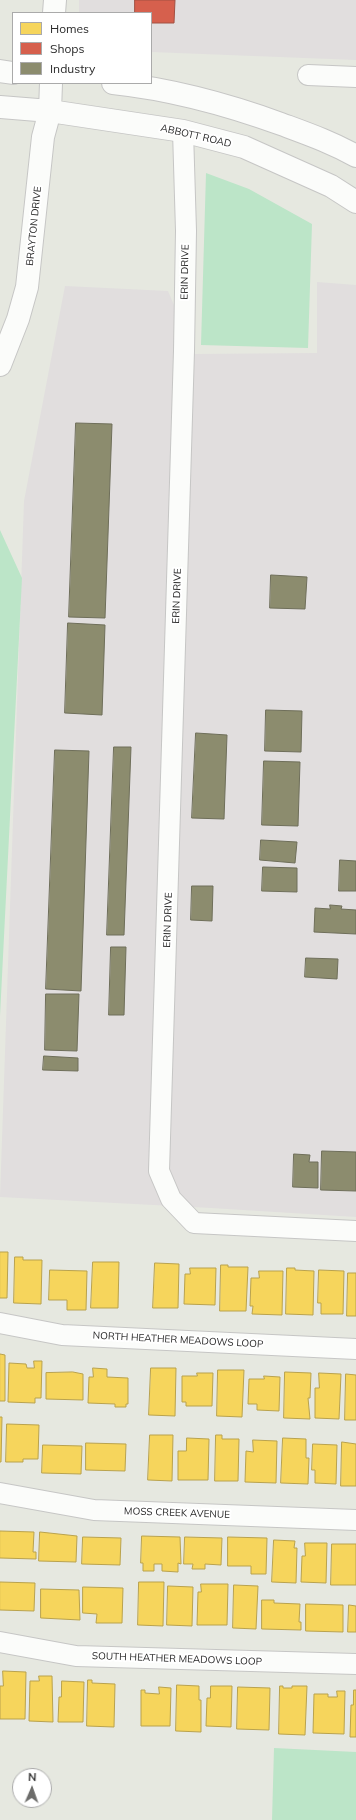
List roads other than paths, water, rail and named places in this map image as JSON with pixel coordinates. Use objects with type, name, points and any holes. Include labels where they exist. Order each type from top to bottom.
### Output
[{"type":"main road","points":[[54,12],[55,0]]},
{"type":"main road","points":[[0,72],[12,73]]},
{"type":"main road","name":"BRAYTON DRIVE","points":[[0,365],[18,319],[27,287],[43,137],[50,111],[51,84]]},
{"type":"main road","points":[[123,84],[144,86],[235,107],[332,142],[356,156]]},
{"type":"main road","name":"ABBOTT ROAD","points":[[0,107],[50,111],[183,131],[244,147],[330,186],[356,202]]},
{"type":"street","points":[[308,75],[356,77]]},
{"type":"street","name":"ERIN DRIVE","points":[[183,131],[186,231],[184,343],[159,1171],[171,1199],[194,1223],[356,1231]]},
{"type":"street","name":"NORTH HEATHER MEADOWS LOOP","points":[[0,1323],[62,1335],[356,1349]]},
{"type":"street","name":"MOSS CREEK AVENUE","points":[[0,1493],[94,1510],[356,1520]]},
{"type":"street","name":"SOUTH HEATHER MEADOWS LOOP","points":[[0,1642],[76,1656],[356,1664]]}]
